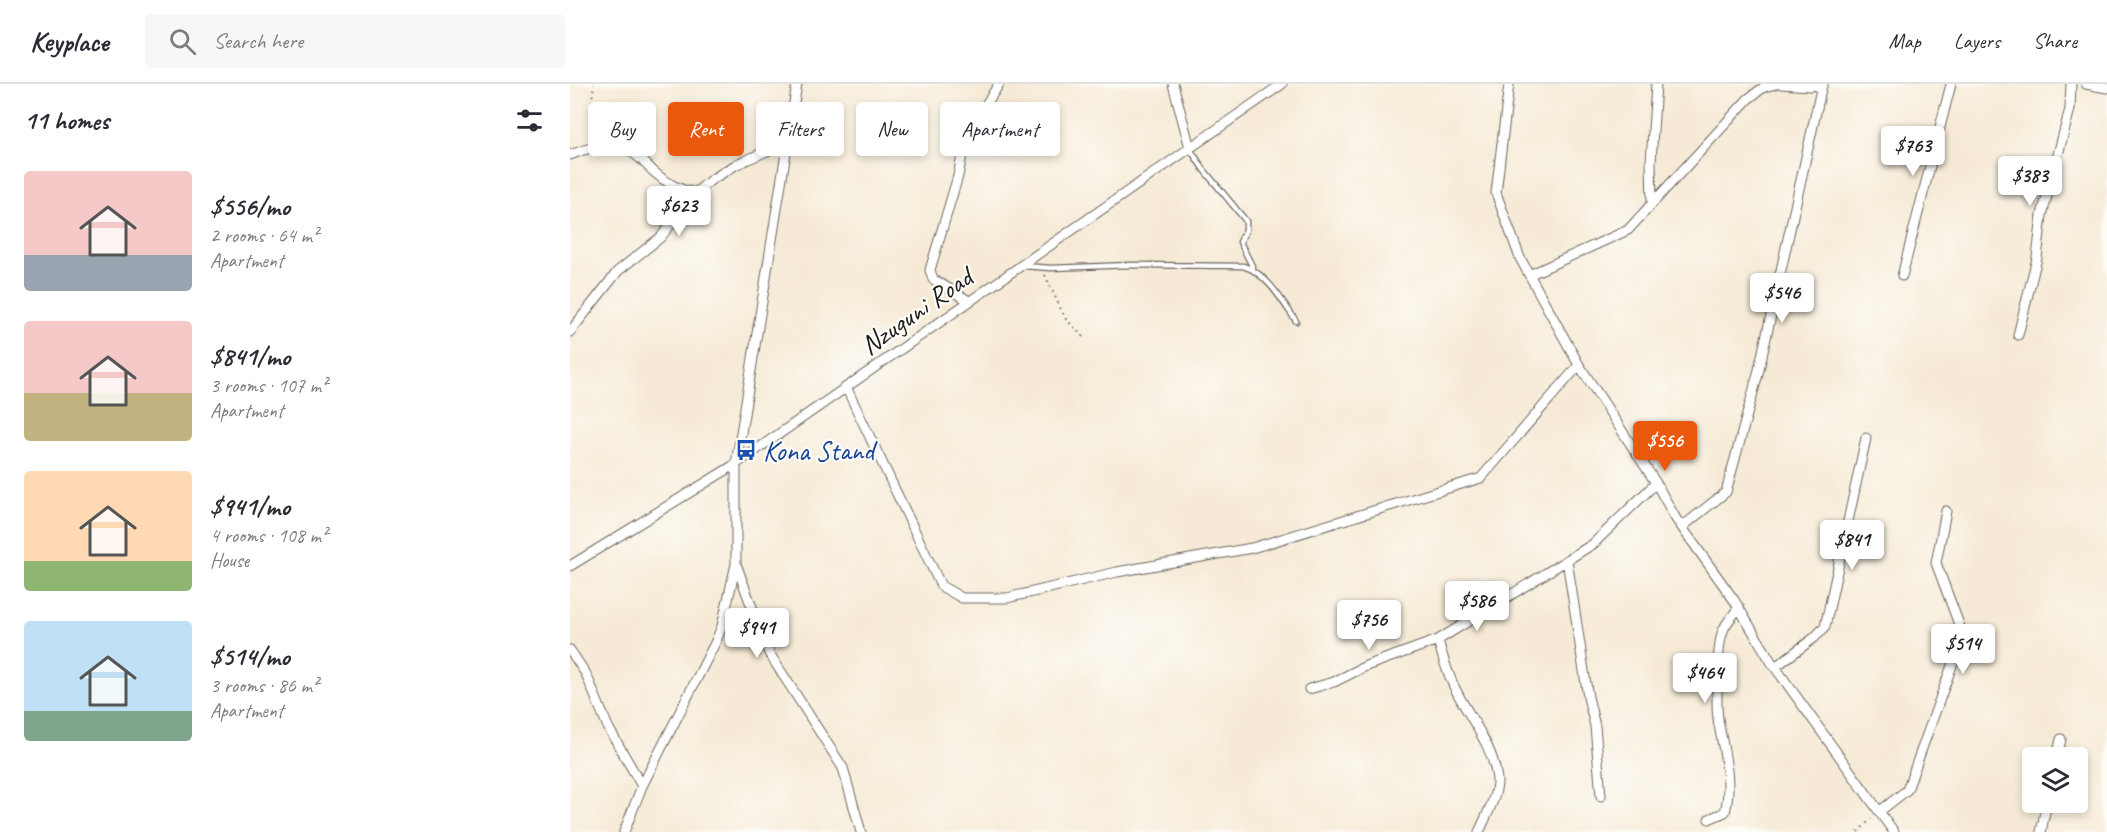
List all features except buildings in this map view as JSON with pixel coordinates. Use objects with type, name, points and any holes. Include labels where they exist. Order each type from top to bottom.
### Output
[{"type":"street","points":[[794,102],[797,84]]},
{"type":"street","points":[[969,301],[933,279],[930,270],[962,155],[978,117],[999,84]]},
{"type":"street","points":[[1173,84],[1190,148]]},
{"type":"street","name":"Nzuguni Road","points":[[570,566],[736,464],[1282,84]]},
{"type":"street","points":[[1509,84],[1496,194],[1520,258],[1579,365],[1682,527],[1739,607],[1775,667],[1894,832]]},
{"type":"street","points":[[1652,204],[1651,162],[1656,84]]},
{"type":"street","points":[[1529,275],[1628,230],[1748,99],[1764,87],[1776,84]]},
{"type":"street","points":[[1682,527],[1726,492],[1758,374],[1786,240],[1823,85],[1781,84]]},
{"type":"street","points":[[1902,276],[1951,84]]},
{"type":"street","points":[[2018,335],[2037,258],[2042,215],[2070,109],[2071,84]]},
{"type":"street","points":[[2086,84],[2107,88]]},
{"type":"street","points":[[570,155],[604,146],[617,146],[632,152],[665,180],[695,193]]},
{"type":"street","points":[[570,332],[618,271],[661,237],[695,193],[737,164],[756,156]]},
{"type":"street","points":[[624,832],[642,786],[722,626],[736,564],[736,464],[786,156]]},
{"type":"street","points":[[846,387],[940,586],[962,598],[1007,598],[1117,572],[1252,548],[1481,477],[1579,365]]},
{"type":"street","points":[[1775,667],[1826,627],[1866,438]]},
{"type":"street","points":[[1309,689],[1334,682],[1366,666],[1438,640],[1593,544],[1656,483]]},
{"type":"street","points":[[1880,811],[1906,790],[1963,635],[1936,563],[1946,511]]},
{"type":"street","points":[[1567,560],[1588,697],[1595,726],[1601,796]]},
{"type":"street","points":[[736,564],[769,652],[843,768],[861,832]]},
{"type":"street","points":[[1709,819],[1725,812],[1728,802],[1728,775],[1718,715],[1720,645],[1723,631],[1739,607]]},
{"type":"street","points":[[1438,640],[1443,660],[1457,694],[1490,750],[1497,782],[1490,807],[1479,832]]},
{"type":"street","points":[[570,650],[586,674],[609,727],[642,786]]},
{"type":"street","points":[[2059,747],[2061,739]]},
{"type":"street","points":[[2041,832],[2045,813]]},
{"type":"lane","points":[[1190,148],[1204,170],[1245,221],[1246,230],[1240,242],[1253,268],[1270,285],[1296,321]]},
{"type":"lane","points":[[1021,265],[1040,267],[1230,265],[1253,268]]},
{"type":"path","points":[[592,102],[594,84]]},
{"type":"path","points":[[1040,267],[1065,318],[1084,338]]},
{"type":"path","points":[[1858,832],[1880,811]]},
{"type":"place","name":"Kona Stand","points":[[746,450]]}]
